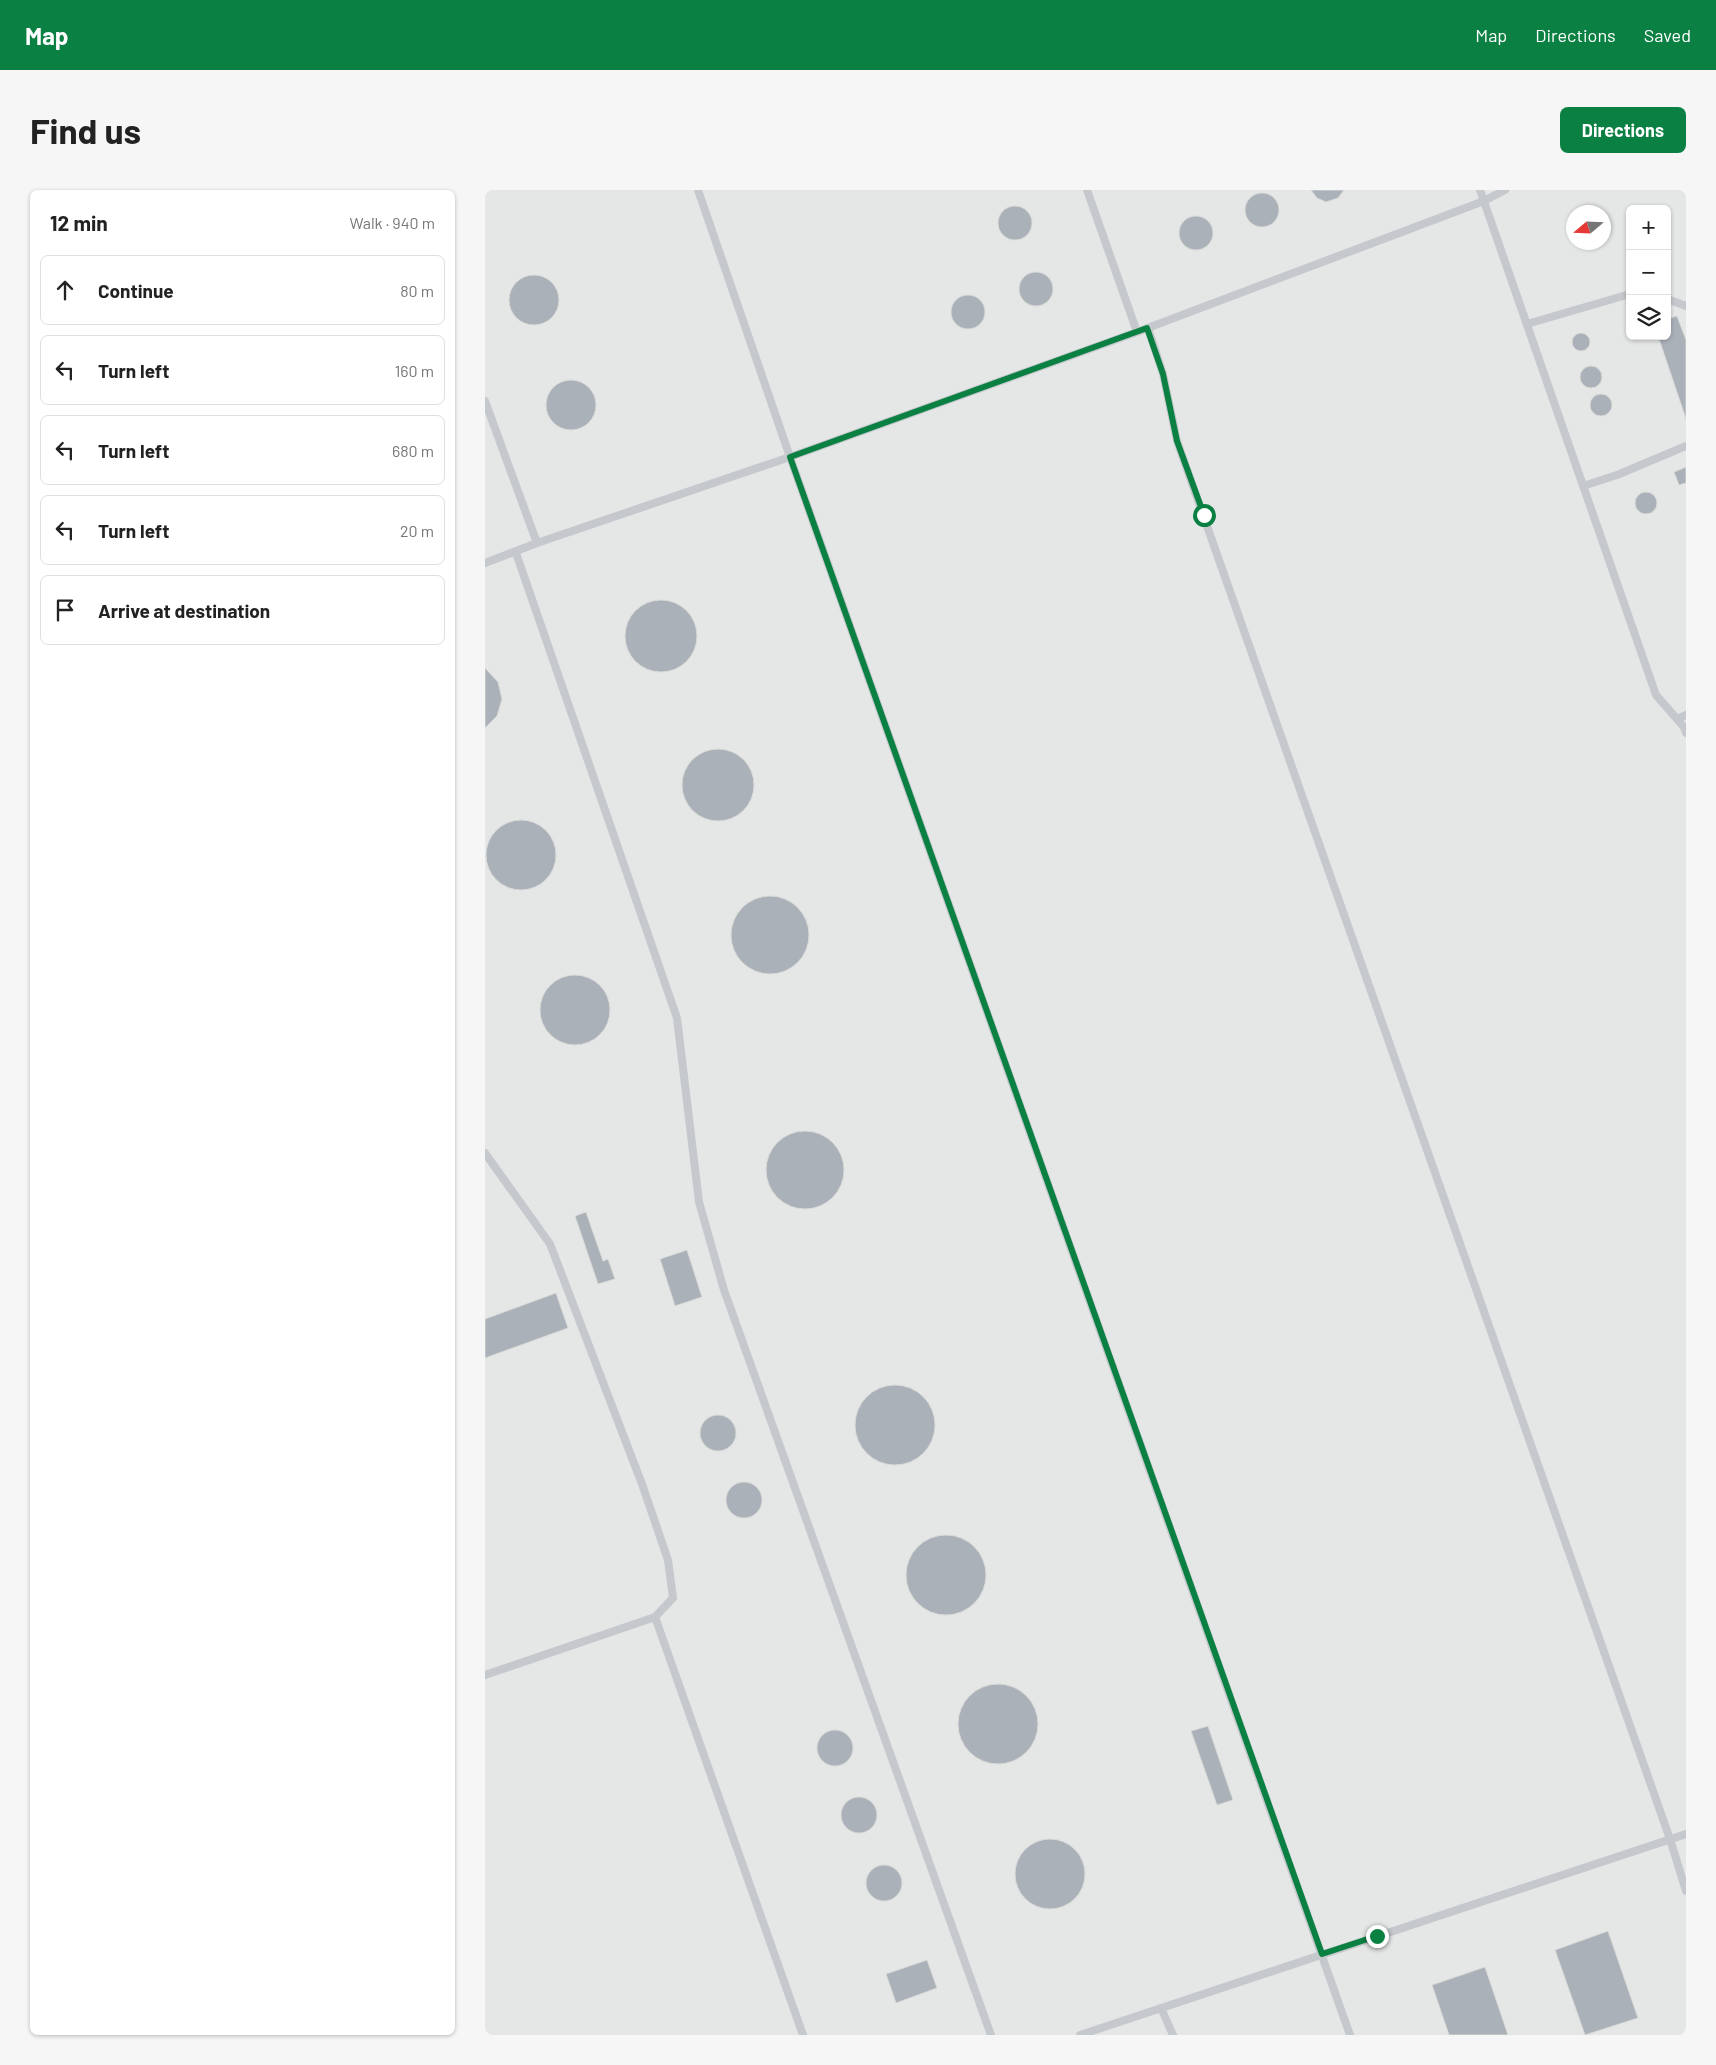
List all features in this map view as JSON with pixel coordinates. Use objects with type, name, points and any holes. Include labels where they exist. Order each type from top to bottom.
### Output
[{"type":"lane","points":[[698,190],[790,457],[1350,2035]]},
{"type":"lane","points":[[1087,190],[1137,332]]},
{"type":"lane","points":[[1481,190],[1656,695],[1684,727],[1686,733]]},
{"type":"lane","points":[[485,563],[537,543],[790,457],[1137,332],[1484,201],[1505,190]]},
{"type":"lane","points":[[1527,324],[1627,295]]},
{"type":"lane","points":[[1671,300],[1686,306]]},
{"type":"lane","points":[[1147,328],[1163,374],[1181,450],[1670,1839],[1686,1891]]},
{"type":"lane","points":[[485,401],[537,543]]},
{"type":"lane","points":[[1583,486],[1617,475],[1686,446]]},
{"type":"lane","points":[[516,552],[677,1018],[699,1202],[724,1290],[991,2035]]},
{"type":"lane","points":[[1677,719],[1686,715]]},
{"type":"lane","points":[[485,1153],[550,1244],[642,1484],[668,1560],[673,1598],[655,1617],[485,1675]]},
{"type":"lane","points":[[655,1617],[803,2035]]},
{"type":"lane","points":[[1080,2035],[1686,1834]]},
{"type":"lane","points":[[1161,2008],[1173,2035]]},
{"type":"shaded area","points":[[485,190],[1686,190],[1686,2035],[485,2035]]},
{"type":"building","points":[[1311,190],[1344,190],[1338,198],[1326,202],[1317,198]]},
{"type":"building","points":[[1262,193],[1269,194],[1274,198],[1278,203],[1278,217],[1274,222],[1269,226],[1262,227],[1255,226],[1250,222],[1246,217],[1245,210],[1246,203],[1250,198],[1255,194]]},
{"type":"building","points":[[1015,206],[1022,207],[1027,211],[1031,216],[1031,230],[1027,235],[1022,239],[1015,240],[1008,239],[1003,235],[999,230],[998,223],[999,216],[1003,211],[1008,207]]},
{"type":"building","points":[[1196,216],[1203,217],[1208,221],[1212,226],[1212,240],[1208,245],[1203,249],[1196,250],[1189,249],[1184,245],[1180,240],[1179,233],[1180,226],[1184,221],[1189,217]]},
{"type":"building","points":[[1036,272],[1043,273],[1048,277],[1052,282],[1052,296],[1048,301],[1043,305],[1036,306],[1029,305],[1024,301],[1020,296],[1019,289],[1020,282],[1024,277],[1029,273]]},
{"type":"building","points":[[534,275],[552,282],[559,300],[552,318],[534,325],[516,318],[509,300],[516,282]]},
{"type":"building","points":[[968,295],[975,296],[980,300],[984,305],[984,319],[980,324],[975,328],[968,329],[961,328],[956,324],[952,319],[951,312],[952,305],[956,300],[961,296]]},
{"type":"building","points":[[1677,316],[1686,340],[1686,419],[1659,340],[1671,340],[1671,318]]},
{"type":"building","points":[[1581,333],[1587,336],[1590,342],[1587,348],[1581,351],[1575,348],[1572,342],[1575,336]]},
{"type":"building","points":[[1591,366],[1599,369],[1602,377],[1599,385],[1591,388],[1583,385],[1580,377],[1583,369]]},
{"type":"building","points":[[571,380],[589,387],[596,405],[589,423],[571,430],[553,423],[546,405],[553,387]]},
{"type":"building","points":[[1601,394],[1609,397],[1612,405],[1609,413],[1601,416],[1593,413],[1590,405],[1593,397]]},
{"type":"building","points":[[1686,467],[1686,483],[1679,485],[1674,472]]},
{"type":"building","points":[[1646,492],[1654,495],[1657,503],[1654,511],[1646,514],[1638,511],[1635,503],[1638,495]]},
{"type":"building","points":[[661,600],[681,606],[691,616],[697,636],[691,656],[681,666],[661,672],[641,666],[631,656],[625,636],[631,616],[641,606]]},
{"type":"building","points":[[485,668],[498,682],[502,699],[497,716],[485,728]]},
{"type":"building","points":[[718,749],[738,755],[748,765],[754,785],[748,805],[738,815],[718,821],[698,815],[688,805],[682,785],[688,765],[698,755]]},
{"type":"building","points":[[521,820],[534,823],[546,830],[553,842],[556,855],[553,868],[546,880],[534,887],[521,890],[508,887],[496,880],[489,868],[486,855],[489,842],[496,830],[508,823]]},
{"type":"building","points":[[770,896],[785,899],[797,908],[806,920],[809,935],[806,950],[797,962],[785,971],[770,974],[755,971],[743,962],[734,950],[731,935],[734,920],[743,908],[755,899]]},
{"type":"building","points":[[575,975],[588,978],[600,985],[607,997],[610,1010],[607,1023],[600,1035],[588,1042],[575,1045],[562,1042],[550,1035],[543,1023],[540,1010],[543,997],[550,985],[562,978]]},
{"type":"building","points":[[797,1131],[813,1131],[827,1137],[838,1148],[844,1162],[844,1178],[838,1192],[827,1203],[813,1209],[797,1209],[783,1203],[772,1192],[766,1178],[766,1162],[772,1148],[783,1137]]},
{"type":"building","points":[[586,1212],[603,1261],[608,1259],[615,1279],[598,1284],[575,1216]]},
{"type":"building","points":[[687,1250],[702,1297],[675,1306],[660,1259]]},
{"type":"building","points":[[556,1293],[568,1328],[485,1358],[485,1319]]},
{"type":"building","points":[[887,1385],[903,1385],[924,1396],[935,1417],[935,1433],[924,1454],[903,1465],[887,1465],[873,1459],[861,1447],[855,1433],[855,1417],[861,1403],[873,1391]]},
{"type":"building","points":[[718,1415],[731,1420],[736,1433],[731,1446],[718,1451],[705,1446],[700,1433],[705,1420]]},
{"type":"building","points":[[744,1482],[757,1487],[762,1500],[757,1513],[744,1518],[731,1513],[726,1500],[731,1487]]},
{"type":"building","points":[[938,1535],[954,1535],[975,1546],[986,1567],[986,1583],[975,1604],[954,1615],[938,1615],[924,1609],[912,1597],[906,1583],[906,1567],[912,1553],[924,1541]]},
{"type":"building","points":[[990,1684],[1006,1684],[1027,1695],[1038,1716],[1038,1732],[1027,1753],[1006,1764],[990,1764],[976,1758],[964,1746],[958,1732],[958,1716],[964,1702],[976,1690]]},
{"type":"building","points":[[1208,1726],[1233,1800],[1217,1805],[1191,1731]]},
{"type":"building","points":[[835,1730],[848,1735],[853,1748],[848,1761],[835,1766],[822,1761],[817,1748],[822,1735]]},
{"type":"building","points":[[859,1797],[872,1802],[877,1815],[872,1828],[859,1833],[846,1828],[841,1815],[846,1802]]},
{"type":"building","points":[[1050,1839],[1063,1842],[1075,1849],[1082,1861],[1085,1874],[1082,1887],[1075,1899],[1063,1906],[1050,1909],[1037,1906],[1025,1899],[1018,1887],[1015,1874],[1018,1861],[1025,1849],[1037,1842]]},
{"type":"building","points":[[884,1865],[897,1870],[902,1883],[897,1896],[884,1901],[871,1896],[866,1883],[871,1870]]},
{"type":"building","points":[[1608,1931],[1638,2018],[1585,2035],[1555,1950]]},
{"type":"building","points":[[927,1960],[937,1988],[896,2003],[886,1974]]},
{"type":"building","points":[[1485,1967],[1508,2035],[1449,2035],[1432,1985]]},
{"type":"route","points":[[1204,515],[1177,441],[1163,374],[1147,328],[790,457],[1322,1954],[1377,1936]]}]
